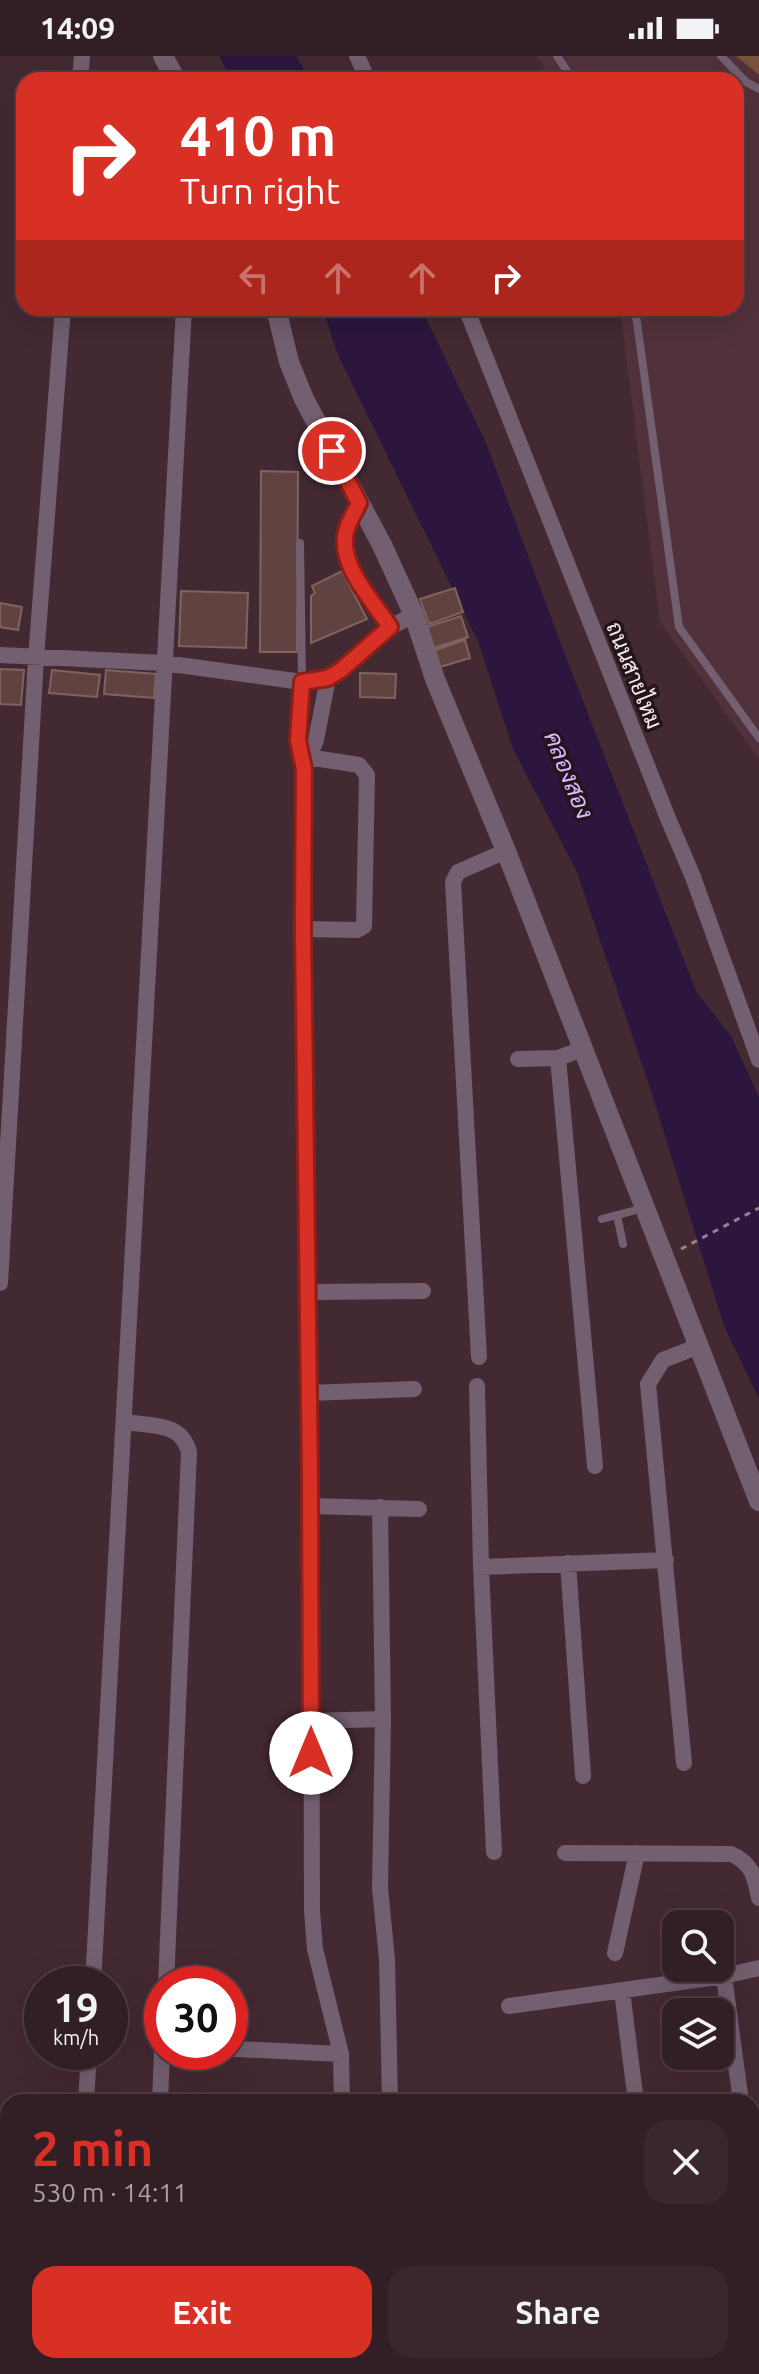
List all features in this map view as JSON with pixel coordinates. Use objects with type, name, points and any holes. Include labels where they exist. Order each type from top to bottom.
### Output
[{"type":"street","points":[[0,1283],[36,658],[62,316]]},
{"type":"street","points":[[94,1966],[184,316]]},
{"type":"street","points":[[278,316],[289,362],[304,399],[382,545],[414,615],[435,679],[506,851],[759,1501]]},
{"type":"street","name":"ถนนสายไหม","points":[[469,316],[693,877],[759,1060]]},
{"type":"street","points":[[0,655],[164,663],[302,682],[328,678],[390,627],[414,615]]},
{"type":"street","points":[[305,761],[316,740],[328,678]]},
{"type":"street","points":[[302,682],[298,740],[305,761],[303,929],[313,1930],[341,2054],[342,2094]]},
{"type":"street","points":[[303,929],[357,930],[366,921],[367,775],[359,765],[305,761]]},
{"type":"street","points":[[479,1357],[453,882],[458,872],[506,851]]},
{"type":"street","points":[[518,1059],[558,1058],[583,1049]]},
{"type":"street","points":[[558,1058],[595,1466]]},
{"type":"street","points":[[308,1292],[423,1291]]},
{"type":"street","points":[[684,1763],[648,1384],[663,1360],[699,1346]]},
{"type":"street","points":[[477,1386],[481,1567],[494,1852]]},
{"type":"street","points":[[309,1393],[414,1389]]},
{"type":"street","points":[[125,1422],[174,1429],[185,1439],[189,1452],[167,1966]]},
{"type":"street","points":[[311,1506],[419,1509]]},
{"type":"street","points":[[380,1507],[383,1719],[380,1888],[387,1959],[390,2094]]},
{"type":"street","points":[[481,1567],[666,1560]]},
{"type":"street","points":[[568,1563],[583,1776]]},
{"type":"street","points":[[311,1721],[383,1719]]},
{"type":"street","points":[[565,1853],[731,1854],[743,1859],[751,1868],[759,1898]]},
{"type":"street","points":[[615,1953],[637,1853]]},
{"type":"street","points":[[734,1974],[759,1968]]},
{"type":"street","points":[[509,2006],[683,1982]]},
{"type":"street","points":[[725,1982],[740,2094]]},
{"type":"street","points":[[622,1991],[635,2094]]},
{"type":"street","points":[[248,2050],[341,2054]]},
{"type":"street","points":[[86,2094],[88,2070]]},
{"type":"street","points":[[160,2094],[161,2070]]},
{"type":"lane","points":[[721,56],[736,72]]},
{"type":"lane","points":[[636,316],[679,627],[759,738]]},
{"type":"lane","points":[[359,503],[346,532],[350,566],[390,627]]},
{"type":"lane","points":[[300,543],[302,682]]},
{"type":"lane","points":[[602,1219],[645,1208]]},
{"type":"lane","points":[[617,1215],[623,1244]]},
{"type":"path","points":[[679,1250],[759,1208]]},
{"type":"shaded area","points":[[536,56],[759,56],[759,759],[660,622],[621,316],[744,316],[744,72],[547,72]]},
{"type":"shaded area","points":[[736,56],[759,56],[759,75]]},
{"type":"water","points":[[219,56],[296,56],[305,72],[228,72]]},
{"type":"water","name":"คลองสอง","points":[[325,316],[425,316],[486,443],[696,991],[731,1036],[759,1097],[759,1399],[724,1326],[651,1091],[577,872],[513,749],[478,641],[339,357]]},
{"type":"building","points":[[261,471],[298,472],[297,652],[260,652]]},
{"type":"building","points":[[342,571],[367,619],[311,643],[311,596],[315,593],[312,586]]},
{"type":"building","points":[[455,588],[463,612],[429,624],[420,599]]},
{"type":"building","points":[[181,591],[248,593],[246,648],[179,646]]},
{"type":"building","points":[[0,603],[22,607],[18,630],[0,627]]},
{"type":"building","points":[[461,616],[468,637],[434,648],[427,627]]},
{"type":"building","points":[[465,640],[470,658],[440,667],[435,650]]},
{"type":"building","points":[[0,669],[24,670],[21,705],[0,704]]},
{"type":"building","points":[[52,670],[100,675],[97,697],[49,693]]},
{"type":"building","points":[[106,670],[156,674],[154,698],[104,694]]},
{"type":"building","points":[[360,673],[396,674],[395,698],[360,697]]},
{"type":"route","points":[[311,1753],[304,769],[298,740],[302,682],[328,678],[341,670],[390,627],[350,566],[346,532],[359,503],[332,451]]}]
